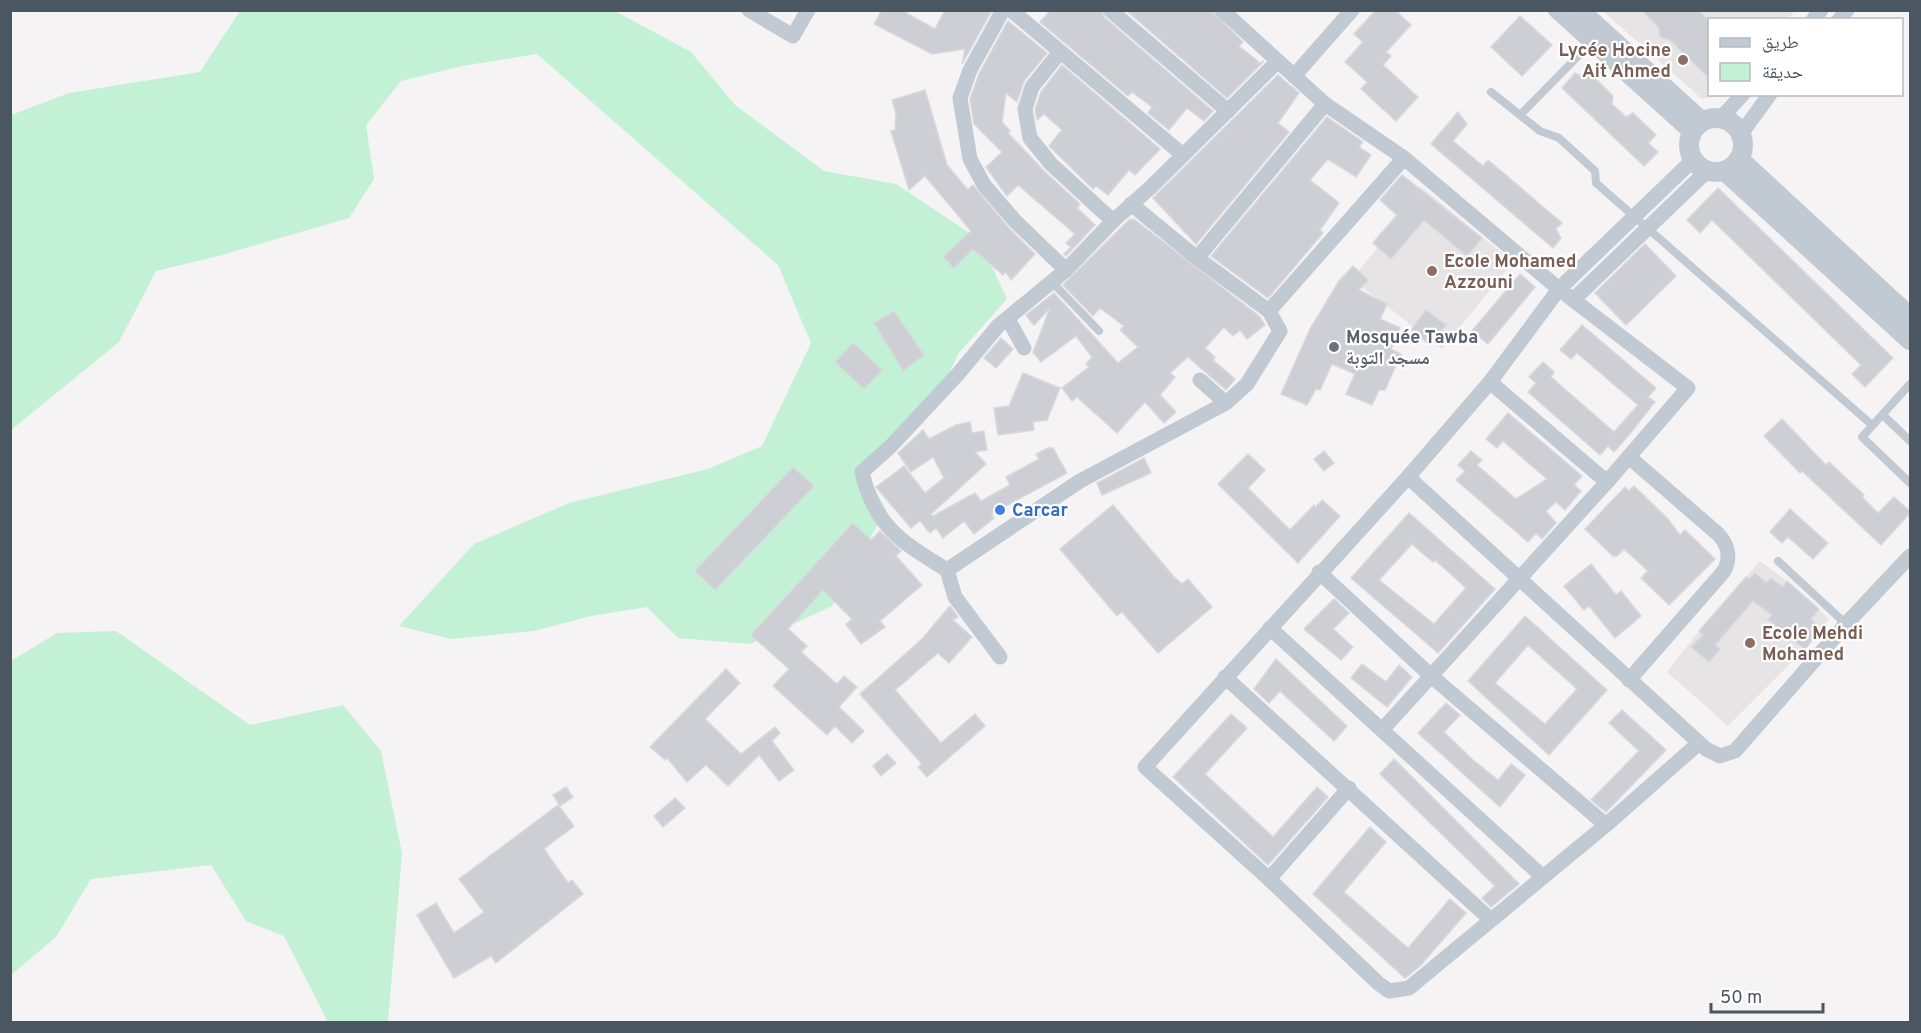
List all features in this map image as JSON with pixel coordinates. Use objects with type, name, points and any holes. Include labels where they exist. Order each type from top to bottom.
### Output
[{"type":"street","points":[[749,10],[793,36],[808,10]]},
{"type":"street","points":[[1003,10],[970,70],[960,98],[970,159],[984,185],[1007,212],[1066,270]]},
{"type":"street","points":[[1011,10],[1183,155]]},
{"type":"street","points":[[1110,10],[1228,111]]},
{"type":"street","points":[[1222,10],[1325,104],[1404,158],[1559,289],[1688,388],[1607,482],[1382,730]]},
{"type":"street","points":[[1294,76],[1352,10]]},
{"type":"street","points":[[1555,10],[1696,127]]},
{"type":"street","points":[[1579,10],[1696,127]]},
{"type":"street","points":[[1060,52],[1032,87],[1025,109],[1030,138],[1051,164],[1113,221]]},
{"type":"street","points":[[1000,657],[955,597],[947,570],[892,533],[867,496],[862,472],[891,446],[1008,319],[1066,270],[1113,221],[1278,61]]},
{"type":"street","points":[[1741,96],[1721,118],[1696,127],[1688,142],[1911,317]]},
{"type":"street","points":[[1741,134],[1769,96]]},
{"type":"street","points":[[1197,258],[1325,104]]},
{"type":"street","points":[[1573,300],[1646,229],[1743,142],[1741,134],[1729,121],[1721,118]]},
{"type":"street","points":[[1269,311],[1404,158]]},
{"type":"street","points":[[1700,743],[1606,825],[1409,988],[1389,991],[1378,984],[1269,879],[1145,766],[1319,572],[1408,477],[1490,382],[1559,289],[1634,218],[1716,165]]},
{"type":"street","points":[[1716,165],[1911,340]]},
{"type":"street","points":[[947,570],[1080,481],[1226,403],[1247,384],[1280,332],[1269,311],[1197,258],[1131,204]]},
{"type":"street","points":[[1008,319],[1024,348]]},
{"type":"street","points":[[1200,380],[1226,403]]},
{"type":"street","points":[[1490,382],[1607,482]]},
{"type":"street","points":[[1629,457],[1719,534],[1726,545],[1729,558],[1724,571],[1629,680]]},
{"type":"street","points":[[1408,477],[1629,680],[1715,755],[1726,756],[1735,751],[1846,624],[1911,556]]},
{"type":"street","points":[[1319,572],[1430,675],[1606,825]]},
{"type":"street","points":[[1270,628],[1543,877]]},
{"type":"street","points":[[1225,677],[1491,920]]},
{"type":"street","points":[[1269,879],[1349,788]]},
{"type":"lane","points":[[1520,115],[1592,42]]},
{"type":"lane","points":[[1491,92],[1540,131],[1559,138],[1595,171],[1596,183],[1634,218],[1872,425]]},
{"type":"lane","points":[[1052,282],[1100,331]]},
{"type":"lane","points":[[1911,384],[1862,437],[1911,483]]},
{"type":"lane","points":[[1883,415],[1911,441]]},
{"type":"lane","points":[[1778,561],[1846,624]]},
{"type":"shaded area","name":"Lycée Hocine Ait Ahmed","points":[[1603,11],[1795,11],[1789,18],[1708,18],[1708,96],[1716,96],[1702,99]]},
{"type":"shaded area","name":"Ecole Mohamed Azzouni","points":[[1421,187],[1513,262],[1442,349],[1352,279],[1377,248],[1373,243]]},
{"type":"shaded area","name":"Ecole Mehdi Mohamed","points":[[1760,561],[1787,581],[1829,619],[1805,649],[1728,726],[1667,672],[1699,631]]},
{"type":"green space","points":[[240,11],[615,11],[691,52],[735,105],[824,171],[896,184],[980,240],[1007,299],[958,354],[936,401],[862,465],[886,510],[832,606],[750,644],[678,638],[647,607],[591,616],[534,631],[451,639],[399,626],[474,544],[569,503],[708,469],[762,446],[811,343],[778,265],[537,54],[462,66],[401,81],[366,125],[374,179],[349,218],[218,256],[156,271],[119,342],[11,430],[11,115],[69,93],[200,72]]},
{"type":"green space","points":[[116,631],[250,725],[343,705],[381,751],[402,853],[388,1022],[328,1022],[284,936],[246,921],[211,865],[91,879],[56,937],[11,975],[11,661],[57,633]]},
{"type":"building","points":[[882,10],[901,10],[935,29],[945,10],[992,10],[962,64],[965,49],[932,54],[874,24]]},
{"type":"building","points":[[1051,10],[1101,10],[1104,17],[1213,111],[1204,121],[1187,108],[1169,130],[1148,113],[1152,107],[1132,92],[1128,96],[1040,22]]},
{"type":"building","points":[[1126,10],[1211,10],[1243,42],[1239,46],[1260,63],[1264,61],[1227,98]]},
{"type":"building","points":[[1376,10],[1395,10],[1411,25],[1386,52],[1391,56],[1383,65],[1418,97],[1396,121],[1361,89],[1367,82],[1345,62],[1363,42],[1354,34]]},
{"type":"building","points":[[1642,10],[1698,10],[1708,20],[1708,77],[1670,40],[1660,37],[1659,28]]},
{"type":"building","points":[[1520,16],[1552,45],[1522,76],[1491,47]]},
{"type":"building","points":[[1008,21],[1047,53],[1024,81],[1017,102],[1006,93],[1002,122],[1010,131],[1008,133],[1044,171],[1080,204],[1077,208],[1095,225],[1066,256],[1064,254],[1071,247],[1066,243],[1075,234],[1018,185],[1007,196],[986,167],[1002,152],[974,124],[970,99],[979,74]]},
{"type":"building","points":[[1062,65],[1160,149],[1135,175],[1129,170],[1108,195],[1096,186],[1093,189],[1049,146],[1062,130],[1044,114],[1037,120],[1035,110],[1041,92]]},
{"type":"building","points":[[1575,73],[1585,78],[1590,73],[1613,96],[1612,104],[1626,117],[1633,113],[1656,135],[1648,143],[1658,152],[1644,166],[1562,88]]},
{"type":"building","points":[[1278,75],[1299,93],[1278,123],[1289,132],[1196,244],[1153,198]]},
{"type":"building","points":[[925,90],[947,165],[968,190],[973,185],[1008,227],[1035,254],[1011,280],[1006,272],[1003,275],[973,249],[954,268],[943,257],[971,231],[925,176],[909,190],[891,131],[895,130],[896,114],[892,100]]},
{"type":"building","points":[[1458,112],[1467,124],[1453,141],[1483,166],[1488,160],[1562,223],[1556,229],[1561,238],[1553,248],[1431,144]]},
{"type":"building","points":[[1327,117],[1363,142],[1359,147],[1371,155],[1356,177],[1328,159],[1310,180],[1339,203],[1320,230],[1323,233],[1268,298],[1211,256]]},
{"type":"building","points":[[1402,175],[1482,238],[1467,256],[1424,220],[1391,259],[1373,243],[1397,215],[1380,200]]},
{"type":"building","points":[[1718,188],[1893,358],[1865,387],[1852,374],[1861,365],[1712,220],[1700,233],[1687,220]]},
{"type":"building","points":[[1130,219],[1135,220],[1259,316],[1265,325],[1247,339],[1240,330],[1233,336],[1224,327],[1205,348],[1215,357],[1213,360],[1235,379],[1226,390],[1188,357],[1170,373],[1175,377],[1160,395],[1176,412],[1164,423],[1145,402],[1117,433],[1077,397],[1072,401],[1062,388],[1089,367],[1086,364],[1092,357],[1076,336],[1041,362],[1033,352],[1050,308],[1034,325],[1026,315],[1054,293],[1118,363],[1138,347],[1120,330],[1124,326],[1100,308],[1093,316],[1063,285]]},
{"type":"building","points":[[1645,244],[1676,276],[1626,325],[1595,293]]},
{"type":"building","name":"Mosquée Tawba مسجد التوبة","points":[[1353,266],[1368,280],[1359,290],[1387,304],[1380,319],[1400,328],[1391,349],[1401,354],[1385,390],[1379,390],[1372,405],[1346,394],[1355,374],[1332,364],[1320,390],[1316,389],[1307,405],[1281,394],[1310,329],[1339,281]]},
{"type":"building","points":[[1520,274],[1535,287],[1488,344],[1472,331]]},
{"type":"building","points":[[1426,310],[1446,325],[1430,345],[1411,330]]},
{"type":"building","points":[[894,311],[924,355],[903,371],[874,323]]},
{"type":"building","points":[[1582,325],[1656,388],[1648,397],[1655,402],[1629,435],[1614,452],[1608,446],[1600,455],[1528,392],[1536,383],[1529,377],[1543,362],[1554,372],[1551,377],[1614,432],[1638,405],[1577,353],[1571,359],[1560,350]]},
{"type":"building","points":[[1001,338],[1013,349],[996,368],[984,358]]},
{"type":"building","points":[[853,343],[882,370],[864,389],[835,362]]},
{"type":"building","points":[[1023,373],[1060,388],[1047,420],[1033,422],[1034,430],[998,435],[994,408],[1009,406]]},
{"type":"building","points":[[1508,413],[1582,476],[1574,485],[1581,491],[1565,510],[1556,502],[1546,511],[1556,523],[1542,539],[1536,533],[1528,542],[1456,480],[1465,471],[1458,465],[1471,451],[1482,460],[1477,465],[1516,499],[1547,479],[1503,441],[1497,448],[1486,439]]},
{"type":"building","points":[[1782,419],[1826,465],[1829,462],[1864,495],[1862,497],[1878,513],[1894,497],[1911,512],[1881,545],[1802,471],[1800,473],[1764,436]]},
{"type":"building","points":[[970,422],[972,433],[984,431],[987,450],[975,452],[986,464],[931,514],[933,516],[975,493],[981,501],[1010,485],[1006,477],[1039,459],[1036,454],[1048,448],[1053,448],[1067,473],[991,514],[994,518],[974,534],[964,521],[943,538],[936,528],[930,533],[920,521],[911,528],[876,487],[904,466],[925,493],[944,478],[933,457],[911,472],[898,453],[923,430],[929,439],[956,425]]},
{"type":"building","points":[[1324,451],[1334,463],[1324,471],[1314,459]]},
{"type":"building","points":[[1248,454],[1265,470],[1248,488],[1290,530],[1314,505],[1316,507],[1322,500],[1340,516],[1298,563],[1218,484]]},
{"type":"building","points":[[1144,458],[1151,473],[1102,495],[1097,483]]},
{"type":"building","points":[[793,467],[814,486],[715,590],[695,571]]},
{"type":"building","points":[[1634,486],[1668,519],[1680,535],[1685,530],[1715,559],[1669,605],[1641,578],[1648,571],[1624,549],[1617,556],[1613,556],[1585,529],[1625,487],[1629,491]]},
{"type":"building","points":[[1113,505],[1174,577],[1182,584],[1188,579],[1212,607],[1158,653],[1122,612],[1117,616],[1060,549]]},
{"type":"building","points":[[1790,509],[1828,543],[1813,559],[1788,537],[1782,543],[1770,532]]},
{"type":"building","points":[[1409,513],[1495,589],[1438,653],[1351,578]],"holes":[[[1412,544],[1433,562],[1435,560],[1466,588],[1434,624],[1379,580]]]},
{"type":"building","points":[[853,523],[871,540],[880,531],[901,551],[896,556],[922,585],[880,621],[885,627],[861,644],[846,624],[852,619],[823,590],[788,629],[807,646],[801,652],[837,684],[844,676],[857,687],[839,707],[864,731],[852,743],[835,726],[827,735],[773,686],[789,669],[751,635]]},
{"type":"building","points":[[1591,564],[1616,595],[1621,591],[1641,616],[1615,638],[1589,606],[1584,610],[1564,586]]},
{"type":"building","points":[[1755,573],[1766,583],[1771,578],[1782,587],[1787,581],[1819,609],[1811,619],[1816,624],[1810,630],[1816,636],[1805,649],[1768,620],[1772,615],[1753,601],[1715,645],[1720,649],[1709,662],[1691,647],[1703,635],[1699,631],[1746,577],[1749,579]]},
{"type":"building","points":[[1334,599],[1349,613],[1333,629],[1353,647],[1341,660],[1304,629]]},
{"type":"building","points":[[950,606],[958,617],[953,620],[972,637],[949,663],[938,653],[895,690],[941,743],[975,714],[985,726],[927,777],[918,767],[922,764],[860,694],[922,639]]},
{"type":"building","points":[[1525,616],[1607,690],[1549,755],[1468,681]],"holes":[[[1528,645],[1577,689],[1545,724],[1495,683]]]},
{"type":"building","points":[[1276,659],[1347,726],[1334,741],[1280,691],[1269,703],[1254,689]]},
{"type":"building","points":[[1362,664],[1386,682],[1399,665],[1412,677],[1387,707],[1351,678]]},
{"type":"building","points":[[726,669],[740,683],[705,719],[741,754],[775,727],[780,733],[772,741],[794,770],[779,781],[759,755],[728,786],[706,765],[687,782],[667,758],[665,760],[650,747]]},
{"type":"building","points":[[1446,703],[1460,715],[1444,732],[1473,760],[1498,780],[1511,764],[1525,775],[1500,807],[1418,733]]},
{"type":"building","points":[[1622,710],[1666,750],[1606,812],[1591,800],[1639,751],[1609,723]]},
{"type":"building","points":[[1231,714],[1247,728],[1205,774],[1273,837],[1317,787],[1328,797],[1268,865],[1173,777]]},
{"type":"building","points":[[887,754],[896,763],[881,776],[873,766]]},
{"type":"building","points":[[1394,759],[1519,884],[1491,907],[1482,898],[1495,886],[1380,774]]},
{"type":"building","points":[[566,787],[573,797],[560,806],[553,795]]},
{"type":"building","points":[[675,798],[685,808],[663,827],[654,816]]},
{"type":"building","points":[[558,805],[574,826],[544,849],[568,883],[572,880],[583,894],[496,963],[491,956],[454,978],[417,915],[436,903],[454,933],[484,912],[459,879]]},
{"type":"building","points":[[1370,827],[1386,842],[1344,892],[1408,948],[1450,899],[1466,913],[1420,966],[1405,978],[1313,894]]},
{"type":"place","name":"Lycée Hocine Ait Ahmed","points":[[1683,60]]},
{"type":"place","name":"Ecole Mohamed Azzouni","points":[[1432,271]]},
{"type":"place","name":"Mosquée Tawba مسجد التوبة","points":[[1334,347]]},
{"type":"place","name":"Carcar","points":[[1000,510]]},
{"type":"place","name":"Ecole Mehdi Mohamed","points":[[1750,643]]}]
